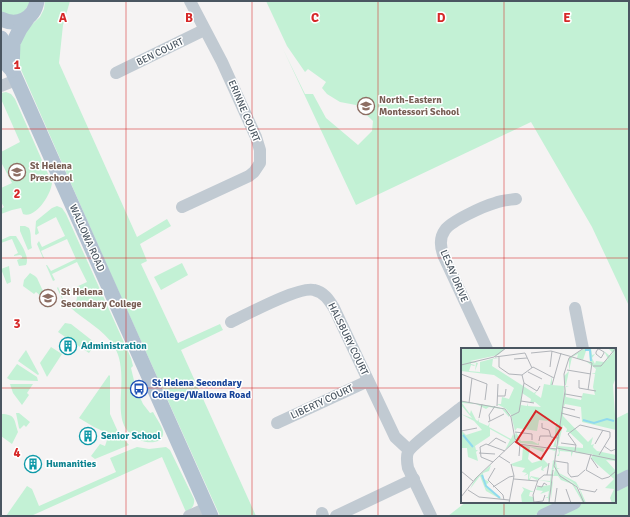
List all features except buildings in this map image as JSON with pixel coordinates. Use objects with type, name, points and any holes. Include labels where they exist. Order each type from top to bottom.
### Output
[{"type":"main road","name":"WALLOWA ROAD","points":[[14,75],[14,40],[27,19],[35,10],[37,1]]},
{"type":"main road","points":[[1,19],[14,23],[27,19]]},
{"type":"main road","name":"WALLOWA ROAD","points":[[1,38],[2,57],[14,75],[209,512]]},
{"type":"main road","points":[[616,484],[629,477]]},
{"type":"main road","points":[[544,516],[572,503]]},
{"type":"street","name":"ERINNE COURT","points":[[182,207],[249,176],[257,167],[261,158],[260,150],[250,122],[222,62],[190,1]]},
{"type":"street","name":"BEN COURT","points":[[116,74],[204,30]]},
{"type":"street","points":[[1,86],[14,75]]},
{"type":"street","name":"LESAY DRIVE","points":[[487,348],[444,257],[441,240],[445,230],[456,221],[492,203],[517,199]]},
{"type":"street","name":"HALSBURY COURT","points":[[231,322],[296,292],[310,289],[321,292],[330,301],[395,437],[409,450]]},
{"type":"street","points":[[575,308],[583,348]]},
{"type":"street","name":"LIBERTY COURT","points":[[277,423],[368,381]]},
{"type":"street","points":[[431,516],[407,463],[407,454],[409,450],[461,408]]},
{"type":"street","points":[[336,516],[414,479]]},
{"type":"street","points":[[189,516],[209,512]]},
{"type":"green space","points":[[1,1],[31,1],[21,16],[1,14]]},
{"type":"green space","points":[[45,1],[70,1],[63,25],[59,63],[137,237],[167,219],[171,226],[140,244],[147,261],[141,264],[178,343],[220,324],[223,330],[181,350],[256,516],[220,516],[109,270],[19,65],[17,56],[24,32],[40,17],[44,9]]},
{"type":"green space","points":[[266,1],[629,1],[629,306],[592,227],[531,122],[356,205],[283,49],[305,94],[313,94],[326,118],[358,145],[372,131],[373,121],[356,105],[340,102],[327,94],[322,88],[326,82],[308,69],[305,72],[287,46]]},
{"type":"green space","points":[[6,92],[11,94],[15,99],[52,183],[46,199],[38,209],[28,215],[23,214],[21,208],[1,214],[1,209],[4,207],[1,202],[1,188],[12,183],[1,162],[1,152],[20,142],[1,99],[1,93]]},
{"type":"green space","points":[[57,206],[62,208],[66,214],[131,358],[133,366],[131,368],[136,389],[143,404],[150,413],[153,412],[160,423],[163,435],[159,441],[143,441],[134,437],[126,429],[122,421],[121,411],[121,368],[119,356],[110,340],[105,335],[71,308],[76,303],[77,297],[73,291],[62,296],[63,301],[57,288],[58,287],[61,294],[87,282],[77,262],[52,274],[55,280],[53,281],[46,265],[51,271],[76,259],[67,239],[41,251],[44,258],[37,244],[39,241],[42,247],[65,236],[56,217],[37,227],[39,233],[36,235],[35,234],[36,221],[52,208]]},
{"type":"green space","points":[[20,226],[29,228],[30,231],[32,248],[28,250],[20,231]]},
{"type":"green space","points":[[10,236],[16,236],[26,254],[26,265],[19,266],[17,260],[22,258],[22,256],[14,256],[18,253],[12,239],[1,243],[1,240]]},
{"type":"green space","points":[[182,263],[188,275],[161,290],[154,277]]},
{"type":"green space","points":[[9,266],[11,282],[7,284],[1,269]]},
{"type":"green space","points":[[30,273],[37,278],[49,299],[50,304],[48,308],[44,305],[47,301],[36,292],[34,294],[23,286],[24,280]]},
{"type":"green space","points":[[65,323],[71,324],[94,342],[91,345],[93,347],[89,353],[58,332]]},
{"type":"green space","points":[[51,347],[62,354],[47,377],[40,363]]},
{"type":"green space","points":[[26,350],[39,374],[38,375],[18,361]]},
{"type":"green space","points":[[17,364],[37,377],[38,381],[10,380],[7,378]]},
{"type":"green space","points":[[109,375],[110,414],[119,434],[129,445],[95,459],[91,456],[100,444],[105,446],[109,434],[79,418]]},
{"type":"green space","points":[[10,384],[33,384],[27,393],[29,395],[22,405],[13,393]]},
{"type":"green space","points":[[629,412],[629,472],[616,478],[616,418]]},
{"type":"green space","points":[[16,413],[19,413],[30,422],[26,427],[24,425],[20,429],[19,428]]},
{"type":"green space","points":[[1,414],[6,414],[14,418],[18,432],[12,444],[1,436]]},
{"type":"green space","points":[[137,447],[149,449],[166,447],[170,450],[194,499],[193,507],[190,510],[186,512],[162,457],[31,516],[6,516],[27,486],[32,489],[39,506],[116,472],[110,458]]},
{"type":"green space","points":[[629,482],[628,516],[555,516],[582,503],[616,503],[616,488]]},
{"type":"green space","points":[[465,503],[562,503],[533,516],[448,516]]},
{"type":"place","name":"North-Eastern Montessori School","points":[[366,106]]},
{"type":"place","name":"St Helena Preschool","points":[[17,172]]},
{"type":"place","name":"St Helena Secondary College","points":[[48,298]]},
{"type":"place","name":"Administration","points":[[68,346]]},
{"type":"place","name":"St Helena Secondary College/Wallowa Road","points":[[139,389]]},
{"type":"place","name":"Senior School","points":[[88,436]]},
{"type":"place","name":"Humanities","points":[[33,464]]}]
